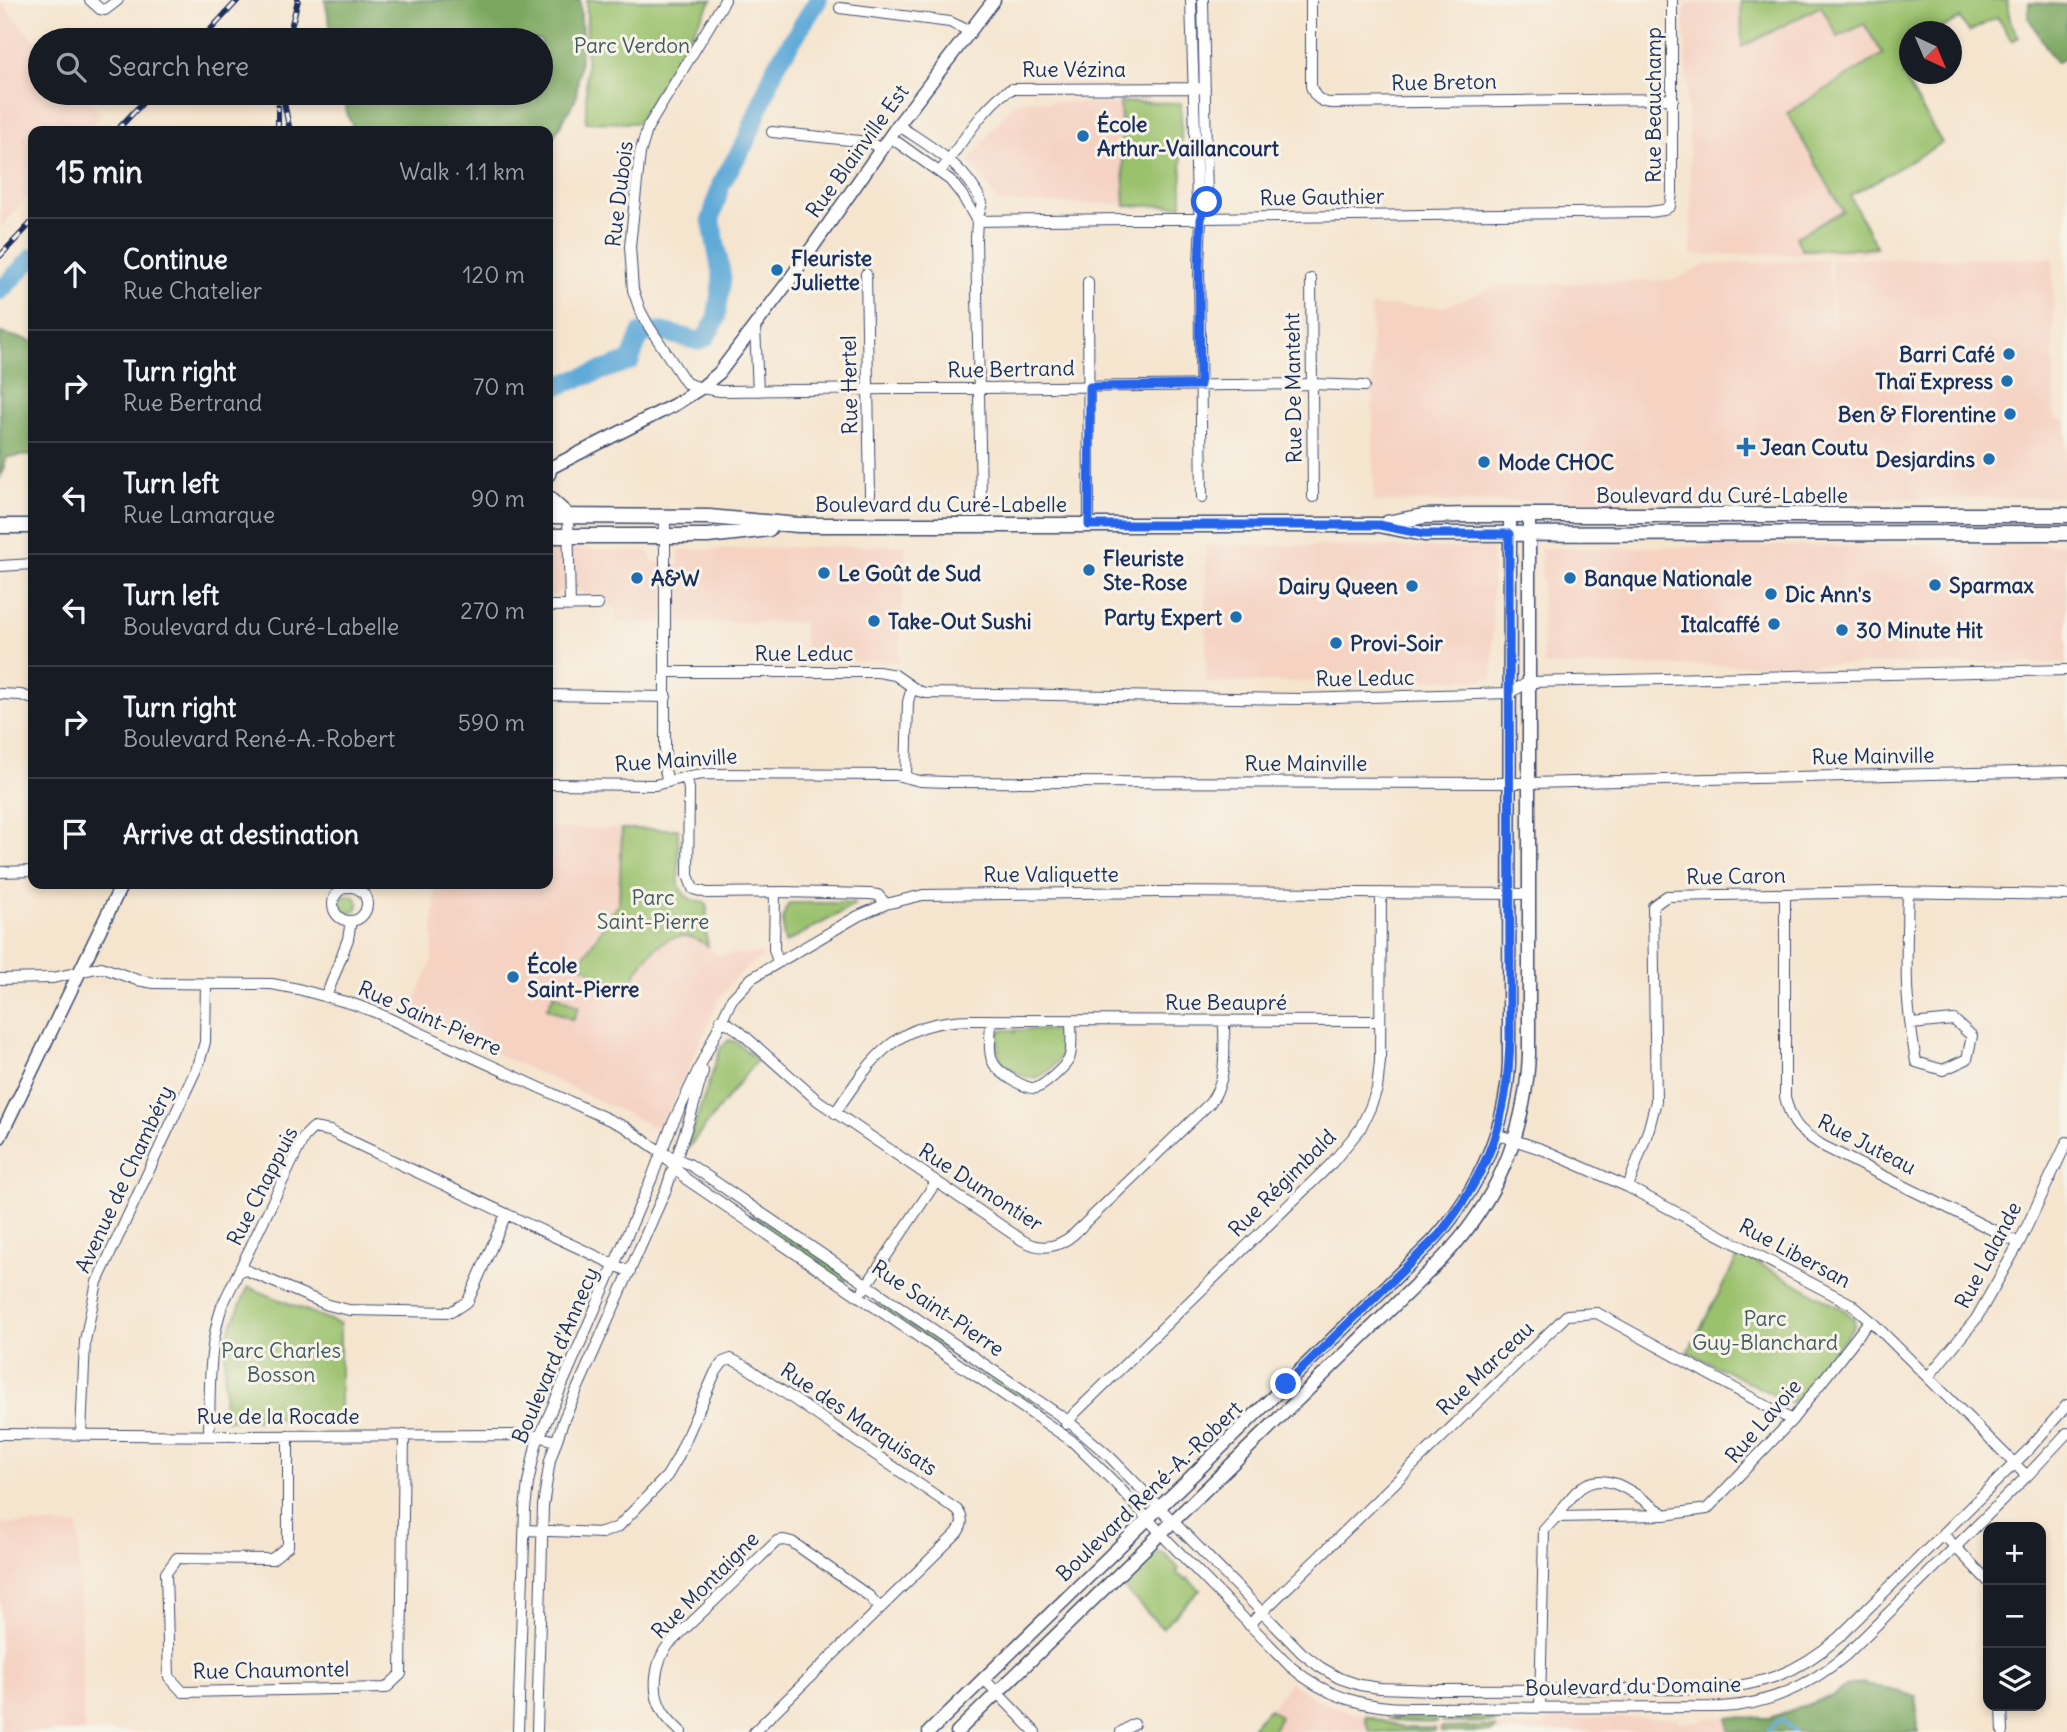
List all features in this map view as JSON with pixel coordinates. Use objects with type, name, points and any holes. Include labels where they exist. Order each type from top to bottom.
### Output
[{"type":"main road","points":[[553,502],[568,516]]},
{"type":"main road","name":"Boulevard du Curé-Labelle","points":[[553,516],[709,517],[798,525],[1379,525],[1424,516],[2067,515]]},
{"type":"main road","name":"Boulevard du Curé-Labelle","points":[[553,536],[708,536],[798,525]]},
{"type":"main road","name":"Boulevard du Curé-Labelle","points":[[1379,525],[1424,534],[2067,533]]},
{"type":"main road","points":[[0,526],[28,526]]},
{"type":"street","points":[[90,0],[105,10],[118,0]]},
{"type":"street","name":"Rue Dubois","points":[[701,388],[684,380],[648,325],[635,297],[631,266],[634,207],[642,143],[655,113],[725,0]]},
{"type":"street","name":"Rue Blainville Est","points":[[553,467],[664,410],[701,388],[719,373],[755,327],[898,125],[994,0]]},
{"type":"street","points":[[1191,0],[1207,202],[1201,219],[1199,266],[1202,498]]},
{"type":"street","points":[[1199,88],[1202,0]]},
{"type":"street","name":"Rue Breton","points":[[1311,0],[1311,86],[1316,97],[1322,101],[1673,99]]},
{"type":"street","name":"Rue Beauchamp","points":[[1667,209],[1671,204],[1672,193],[1672,0]]},
{"type":"street","points":[[840,8],[950,22],[969,31]]},
{"type":"street","name":"Rue Vézina","points":[[940,172],[992,104],[1012,89],[1199,88]]},
{"type":"street","points":[[898,125],[949,160],[965,175],[982,203],[976,221],[981,498]]},
{"type":"street","points":[[772,132],[869,142],[881,149]]},
{"type":"street","points":[[890,137],[940,172],[958,189],[976,221]]},
{"type":"street","name":"Rue Gauthier","points":[[976,221],[1653,212],[1667,209]]},
{"type":"street","name":"Rue Hertel","points":[[866,274],[870,495]]},
{"type":"street","name":"Rue De Manteht","points":[[1311,279],[1313,497]]},
{"type":"street","points":[[1088,282],[1089,525]]},
{"type":"street","points":[[755,327],[758,391]]},
{"type":"street","name":"Rue Bertrand","points":[[701,388],[758,391],[1312,384],[1364,386]]},
{"type":"street","name":"Boulevard René-A.-Robert","points":[[929,1732],[1439,1235],[1477,1180],[1496,1134],[1506,1099],[1509,1075],[1510,515]]},
{"type":"street","name":"Boulevard René-A.-Robert","points":[[957,1732],[1455,1247],[1474,1223],[1494,1190],[1515,1140],[1527,1088],[1530,1055],[1529,515]]},
{"type":"street","points":[[568,516],[570,606]]},
{"type":"street","points":[[665,516],[665,770],[668,782]]},
{"type":"street","points":[[0,566],[28,564]]},
{"type":"street","points":[[553,606],[598,605]]},
{"type":"street","name":"Rue Leduc","points":[[666,672],[878,672],[895,675],[922,692],[937,694],[1300,699],[1509,693],[1529,682],[2067,670]]},
{"type":"street","points":[[906,776],[908,702],[912,687]]},
{"type":"street","points":[[0,694],[28,697]]},
{"type":"street","points":[[553,695],[666,696]]},
{"type":"street","name":"Rue Mainville","points":[[553,784],[655,785],[699,774],[883,775],[948,782],[1529,783],[2067,771]]},
{"type":"street","points":[[686,777],[689,789],[688,875],[691,886],[697,891],[870,894],[878,895],[886,904]]},
{"type":"street","points":[[0,872],[28,871]]},
{"type":"street","points":[[0,1137],[120,889]]},
{"type":"street","points":[[775,892],[774,949],[778,962]]},
{"type":"street","name":"Rue Valiquette","points":[[886,904],[940,893],[1529,894]]},
{"type":"street","name":"Rue Régimbald","points":[[1060,1432],[1068,1420],[1332,1163],[1356,1136],[1377,1089],[1380,1068],[1381,893]]},
{"type":"street","points":[[1908,893],[1907,988],[1911,1024],[1916,1062],[1943,1070],[1967,1059],[1972,1037],[1954,1020],[1911,1024]]},
{"type":"street","name":"Rue Juteau","points":[[1785,894],[1785,1097],[1789,1115],[1802,1132],[1824,1146],[2020,1243]]},
{"type":"street","name":"Rue Caron","points":[[1628,1187],[1656,1101],[1653,906],[1667,895],[2067,895]]},
{"type":"street","name":"Boulevard d'Annecy","points":[[517,1732],[528,1483],[539,1437],[681,1104],[707,1054],[721,1019],[743,985],[858,916],[886,904]]},
{"type":"street","points":[[326,997],[348,939],[351,921]]},
{"type":"street","name":"Rue Saint-Pierre","points":[[0,979],[53,978],[101,967],[145,982],[272,984],[298,989],[375,1012],[622,1125],[675,1162],[686,1179],[1060,1432],[1080,1448],[1161,1533]]},
{"type":"street","name":"Avenue de Chambéry","points":[[81,1435],[85,1341],[97,1282],[199,1063],[205,1042],[206,984]]},
{"type":"street","name":"Rue Dumontier","points":[[721,1019],[738,1030],[806,1091],[835,1113],[1027,1243],[1043,1248],[1064,1242],[1212,1100],[1220,1087],[1223,1073],[1224,1021]]},
{"type":"street","points":[[991,1021],[991,1053],[994,1065],[1019,1083],[1032,1088],[1045,1083],[1067,1062],[1071,1021]]},
{"type":"street","name":"Rue Beaupré","points":[[835,1113],[869,1065],[889,1045],[919,1028],[938,1022],[1380,1021]]},
{"type":"street","name":"Boulevard d'Annecy","points":[[537,1732],[542,1531],[546,1481],[555,1441],[667,1187],[693,1108],[707,1054]]},
{"type":"street","name":"Rue Chappuis","points":[[209,1435],[209,1367],[216,1324],[222,1306],[304,1137],[313,1128],[330,1131],[630,1272]]},
{"type":"street","name":"Rue Libersan","points":[[1496,1134],[1545,1150],[1628,1187],[1851,1304],[2027,1476]]},
{"type":"street","name":"Rue Lalande","points":[[1928,1377],[1976,1319],[2020,1243],[2067,1142]]},
{"type":"street","name":"Rue Saint-Pierre","points":[[675,1162],[689,1164],[1068,1420],[1095,1443],[1173,1521]]},
{"type":"street","points":[[859,1297],[936,1182]]},
{"type":"street","points":[[241,1268],[328,1305],[349,1310],[451,1312],[468,1301],[506,1214]]},
{"type":"street","name":"Rue Marceau","points":[[1249,1625],[1567,1315],[1597,1313],[1792,1420]]},
{"type":"street","name":"Rue Lavoie","points":[[1556,1517],[1664,1515],[1707,1509],[1792,1420],[1870,1320]]},
{"type":"street","name":"Rue des Marquisats","points":[[525,1530],[602,1534],[621,1525],[667,1476],[718,1369],[725,1360],[734,1359],[960,1513],[962,1523],[957,1533],[754,1732]]},
{"type":"street","name":"Boulevard du Domaine","points":[[1173,1521],[1310,1660],[1332,1675],[1353,1684],[1406,1690],[1734,1687],[1783,1675],[1830,1646],[2014,1464],[2067,1405]]},
{"type":"street","name":"Boulevard du Domaine","points":[[1161,1533],[1297,1673],[1320,1689],[1346,1700],[1395,1708],[1732,1706],[1785,1693],[1812,1680],[1846,1655],[2067,1433]]},
{"type":"street","name":"Rue de la Rocade","points":[[0,1434],[515,1435],[555,1441]]},
{"type":"street","name":"Rue Chaumontel","points":[[288,1435],[288,1546],[272,1559],[177,1558],[166,1573],[169,1677],[183,1692],[386,1688],[401,1674],[404,1436]]},
{"type":"street","points":[[1540,1707],[1544,1530],[1578,1490],[1594,1480],[1615,1482],[1664,1515]]},
{"type":"street","points":[[1943,1534],[1983,1576]]},
{"type":"street","name":"Rue Montaigne","points":[[681,1732],[667,1718],[659,1704],[657,1680],[661,1656],[670,1644],[777,1541],[784,1539],[792,1542],[869,1596],[880,1608]]},
{"type":"street","points":[[984,1679],[1035,1732]]},
{"type":"street","points":[[2002,1711],[2003,1732]]},
{"type":"street","points":[[1121,1732],[1135,1724]]},
{"type":"shaded area","points":[[0,1],[28,32],[28,105],[93,105],[102,115],[92,126],[28,126],[28,197],[0,228]]},
{"type":"shaded area","points":[[1689,3],[1900,6],[1845,192],[1875,253],[1691,255],[1684,12]]},
{"type":"shaded area","name":"École Arthur-Vaillancourt","points":[[1026,101],[1179,106],[1180,204],[998,203],[969,161],[1006,111],[1013,104]]},
{"type":"shaded area","points":[[2053,258],[2054,418],[2067,420],[2067,496],[1374,502],[1371,306],[1444,307],[1498,286],[1673,280],[1706,265],[1827,260],[1834,342],[1832,259]]},
{"type":"shaded area","points":[[2067,544],[2067,663],[1543,666],[1541,548]]},
{"type":"shaded area","points":[[906,545],[899,662],[806,660],[803,622],[616,623],[616,610],[601,596],[584,595],[580,590],[560,591],[553,596],[553,549],[649,551],[652,561],[678,565],[680,550]]},
{"type":"shaded area","points":[[1206,545],[1492,548],[1493,679],[1206,683]]},
{"type":"shaded area","name":"École Saint-Pierre","points":[[553,828],[622,829],[619,902],[590,943],[579,964],[625,990],[652,949],[671,938],[696,939],[718,955],[765,954],[733,980],[720,997],[665,1122],[659,1128],[410,1014],[432,960],[435,889],[553,889]]},
{"type":"shaded area","points":[[0,1523],[78,1526],[84,1732],[0,1732]]},
{"type":"shaded area","points":[[1290,1681],[1312,1697],[1336,1708],[1405,1728],[1545,1727],[1550,1718],[1677,1718],[1679,1722],[1701,1722],[1704,1718],[1728,1717],[1729,1732],[1254,1732],[1253,1725],[1271,1707]]},
{"type":"green space","points":[[325,0],[580,0],[582,41],[576,98],[553,137],[553,126],[352,126],[346,105],[553,105],[553,28],[331,28]]},
{"type":"green space","name":"Parc Verdon","points":[[587,0],[712,0],[637,123],[586,122]]},
{"type":"green space","points":[[2007,0],[2010,21],[2019,37],[2012,41],[1997,17],[1969,32],[1960,18],[1955,21],[1899,21],[1899,84],[1907,84],[1942,143],[1850,196],[1877,248],[1802,250],[1796,237],[1843,211],[1787,113],[1883,54],[1864,24],[1838,37],[1821,6],[1742,47],[1741,1]]},
{"type":"green space","points":[[2029,3],[2067,5],[2067,57],[2056,63],[2028,17]]},
{"type":"green space","points":[[1120,102],[1181,103],[1182,205],[1125,206]]},
{"type":"green space","points":[[0,333],[28,340],[28,455],[7,457],[0,479]]},
{"type":"green space","name":"Parc Saint-Pierre","points":[[622,829],[678,829],[679,885],[690,898],[707,903],[708,946],[693,938],[680,936],[669,939],[649,955],[625,990],[579,964],[619,902]]},
{"type":"green space","points":[[345,895],[353,895],[358,904],[356,911],[345,913],[340,908],[340,900]]},
{"type":"green space","points":[[790,903],[855,905],[785,943],[784,917]]},
{"type":"green space","points":[[554,994],[579,1007],[573,1020],[547,1008]]},
{"type":"green space","points":[[1001,1030],[1059,1030],[1063,1036],[1062,1055],[1048,1072],[1037,1077],[1024,1076],[999,1058],[998,1036]]},
{"type":"green space","points":[[729,1040],[736,1042],[757,1060],[688,1148],[721,1047]]},
{"type":"green space","points":[[749,1215],[771,1225],[848,1277],[844,1282],[748,1217]]},
{"type":"green space","name":"Parc Guy-Blanchard","points":[[1740,1253],[1846,1311],[1854,1319],[1854,1326],[1798,1400],[1790,1403],[1688,1352]]},
{"type":"green space","name":"Parc Charles Bosson","points":[[248,1287],[340,1324],[340,1418],[224,1420],[225,1341]]},
{"type":"green space","points":[[880,1299],[1050,1414],[1047,1419],[876,1304]]},
{"type":"green space","points":[[1159,1553],[1165,1554],[1179,1569],[1176,1572],[1200,1590],[1162,1628],[1121,1585],[1150,1557]]},
{"type":"green space","points":[[1862,1683],[1916,1696],[1918,1732],[1729,1732],[1728,1717],[1769,1718],[1832,1696],[1846,1686]]},
{"type":"green space","points":[[1269,1709],[1280,1716],[1272,1732],[1254,1732],[1253,1725]]},
{"type":"green space","points":[[1365,1716],[1405,1728],[1435,1728],[1435,1731],[1370,1732]]},
{"type":"green space","points":[[1386,1718],[1435,1718],[1436,1723],[1402,1722]]},
{"type":"green space","points":[[1441,1718],[1495,1718],[1495,1722],[1444,1723]]},
{"type":"green space","points":[[1495,1727],[1489,1732],[1441,1732],[1441,1728]]},
{"type":"waterway","points":[[553,387],[630,361],[641,333],[663,332],[698,341],[706,337],[716,320],[722,278],[711,219],[721,184],[746,141],[776,66],[818,0]]},
{"type":"waterway","points":[[0,291],[28,262]]},
{"type":"waterway","points":[[1767,1732],[1782,1719],[1794,1732]]},
{"type":"railway","points":[[212,28],[238,0]]},
{"type":"railway","points":[[291,28],[298,0]]},
{"type":"railway","points":[[121,126],[141,105]]},
{"type":"railway","points":[[285,105],[289,126]]},
{"type":"railway","points":[[278,107],[278,126]]},
{"type":"railway","points":[[0,256],[28,226]]},
{"type":"place","name":"École Arthur-Vaillancourt","points":[[1083,136]]},
{"type":"place","name":"Fleuriste Juliette","points":[[777,270]]},
{"type":"place","name":"Barri Café","points":[[2009,354]]},
{"type":"place","name":"Thaï Express","points":[[2007,381]]},
{"type":"place","name":"Ben & Florentine","points":[[2010,414]]},
{"type":"place","name":"Jean Coutu","points":[[1746,447]]},
{"type":"place","name":"Desjardins","points":[[1989,459]]},
{"type":"place","name":"Mode CHOC","points":[[1484,462]]},
{"type":"place","name":"Fleuriste Ste-Rose","points":[[1089,570]]},
{"type":"place","name":"Le Goût de Sud","points":[[824,573]]},
{"type":"place","name":"A&W","points":[[637,578]]},
{"type":"place","name":"Banque Nationale","points":[[1570,578]]},
{"type":"place","name":"Sparmax","points":[[1935,585]]},
{"type":"place","name":"Dairy Queen","points":[[1412,586]]},
{"type":"place","name":"Dic Ann's","points":[[1771,594]]},
{"type":"place","name":"Party Expert","points":[[1236,617]]},
{"type":"place","name":"Take-Out Sushi","points":[[874,621]]},
{"type":"place","name":"Italcaffé","points":[[1774,624]]},
{"type":"place","name":"30 Minute Hit","points":[[1842,630]]},
{"type":"place","name":"Provi-Soir","points":[[1336,643]]},
{"type":"place","name":"École Saint-Pierre","points":[[513,977]]},
{"type":"route","points":[[1207,202],[1201,219],[1199,266],[1200,385],[1090,387],[1089,525],[1379,525],[1424,534],[1509,534],[1510,1039],[1509,1075],[1500,1122],[1490,1153],[1477,1180],[1439,1235],[1286,1384]]}]
